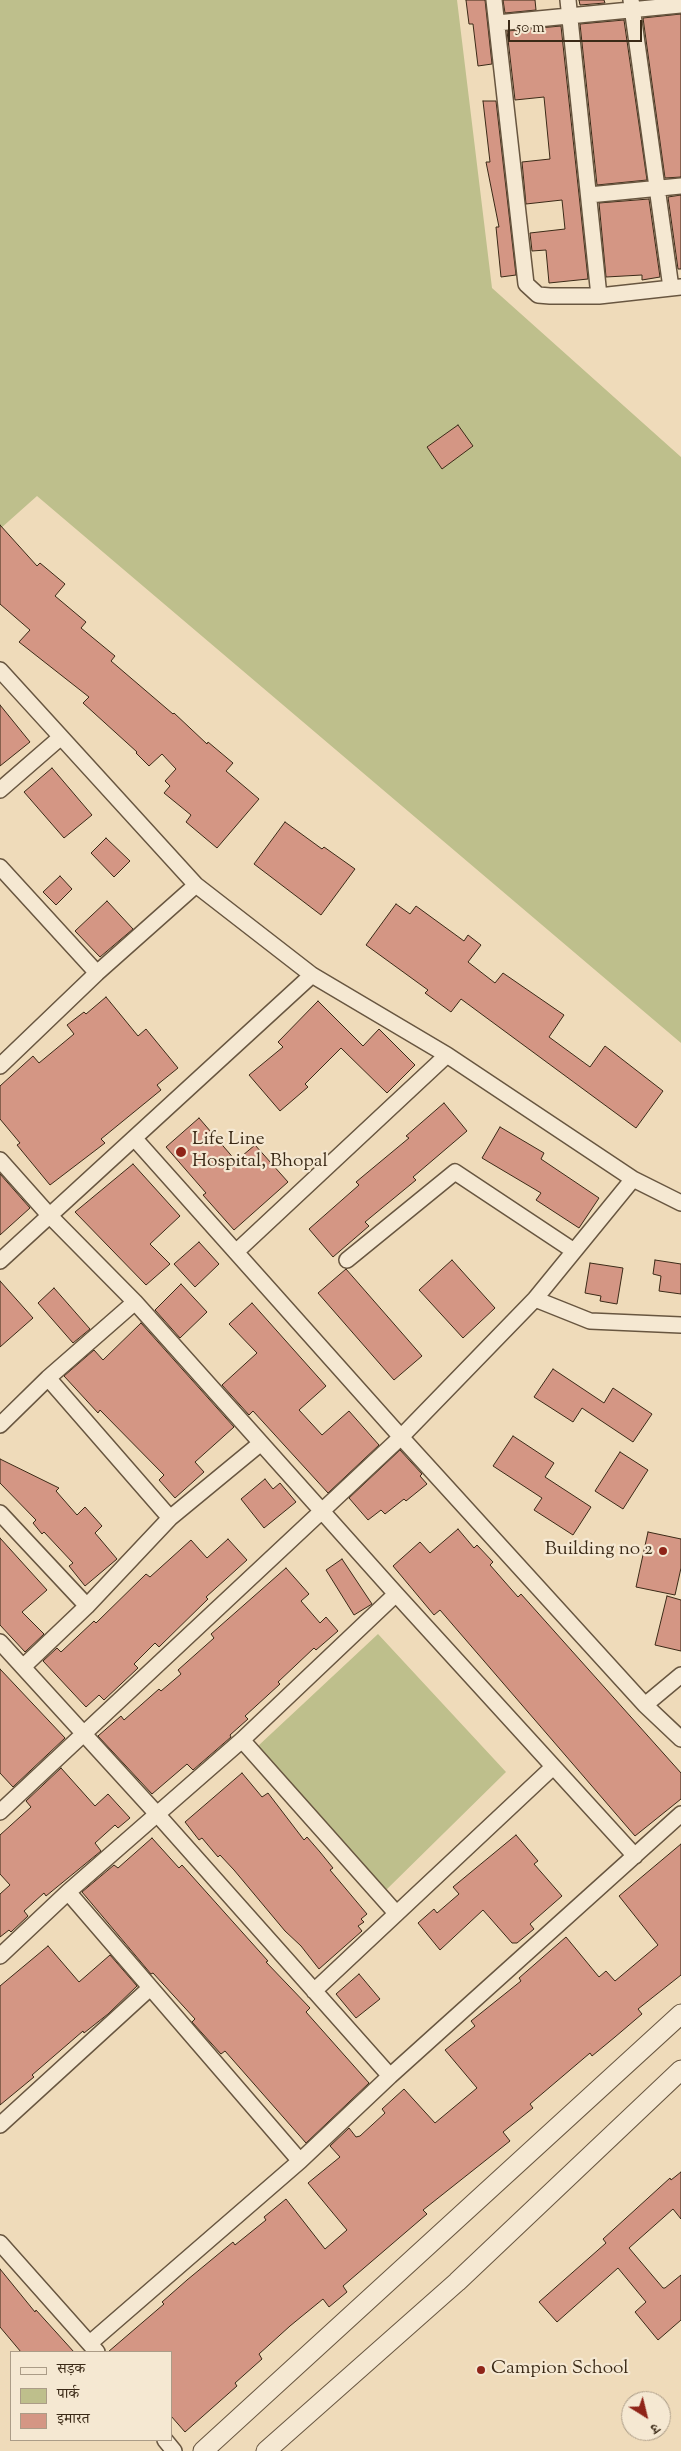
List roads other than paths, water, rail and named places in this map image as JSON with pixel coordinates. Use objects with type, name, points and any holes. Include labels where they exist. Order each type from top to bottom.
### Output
[{"type":"street","points":[[494,0],[526,284],[538,295],[599,296],[676,287],[659,189],[632,5]]},
{"type":"street","points":[[497,23],[569,7],[681,5]]},
{"type":"street","points":[[569,7],[599,296]]},
{"type":"street","points":[[589,195],[681,186]]},
{"type":"street","points":[[0,670],[196,885],[312,975],[447,1055],[633,1179],[681,1203]]},
{"type":"street","points":[[0,790],[62,737]]},
{"type":"street","points":[[0,867],[98,972]]},
{"type":"street","points":[[0,1066],[98,972],[196,885]]},
{"type":"street","points":[[0,1261],[312,975]]},
{"type":"street","points":[[237,1251],[447,1055]]},
{"type":"street","points":[[135,1139],[237,1251],[401,1437],[645,1704],[681,1739]]},
{"type":"street","points":[[0,1160],[49,1215],[135,1302],[634,1856]]},
{"type":"street","points":[[347,1260],[455,1172],[574,1251]]},
{"type":"street","points":[[3,1803],[85,1734],[401,1437],[535,1300],[633,1179]]},
{"type":"street","points":[[535,1300],[590,1321],[681,1325]]},
{"type":"street","points":[[0,1425],[48,1378],[135,1302]]},
{"type":"street","points":[[48,1378],[170,1518]]},
{"type":"street","points":[[24,1666],[87,1606],[170,1518],[261,1443]]},
{"type":"street","points":[[0,1513],[87,1606]]},
{"type":"street","points":[[0,1956],[68,1892],[242,1740],[396,1594]]},
{"type":"street","points":[[0,1642],[158,1814],[390,2076]]},
{"type":"street","points":[[645,1704],[681,1675]]},
{"type":"street","points":[[242,1740],[396,1913]]},
{"type":"street","points":[[314,1991],[553,1766]]},
{"type":"street","points":[[0,2243],[94,2348],[300,2161],[390,2076],[681,1814]]},
{"type":"street","points":[[68,1892],[300,2161]]},
{"type":"street","points":[[0,2125],[150,1988]]},
{"type":"street","points":[[202,2451],[681,2014]]},
{"type":"street","points":[[266,2451],[458,2282],[681,2070]]},
{"type":"street","points":[[166,2441],[174,2451]]},
{"type":"place","name":"Life Line Hospital, Bhopal","points":[[181,1152]]},
{"type":"place","name":"Building no 2","points":[[663,1551]]},
{"type":"place","name":"Campion School","points":[[481,2370]]}]
